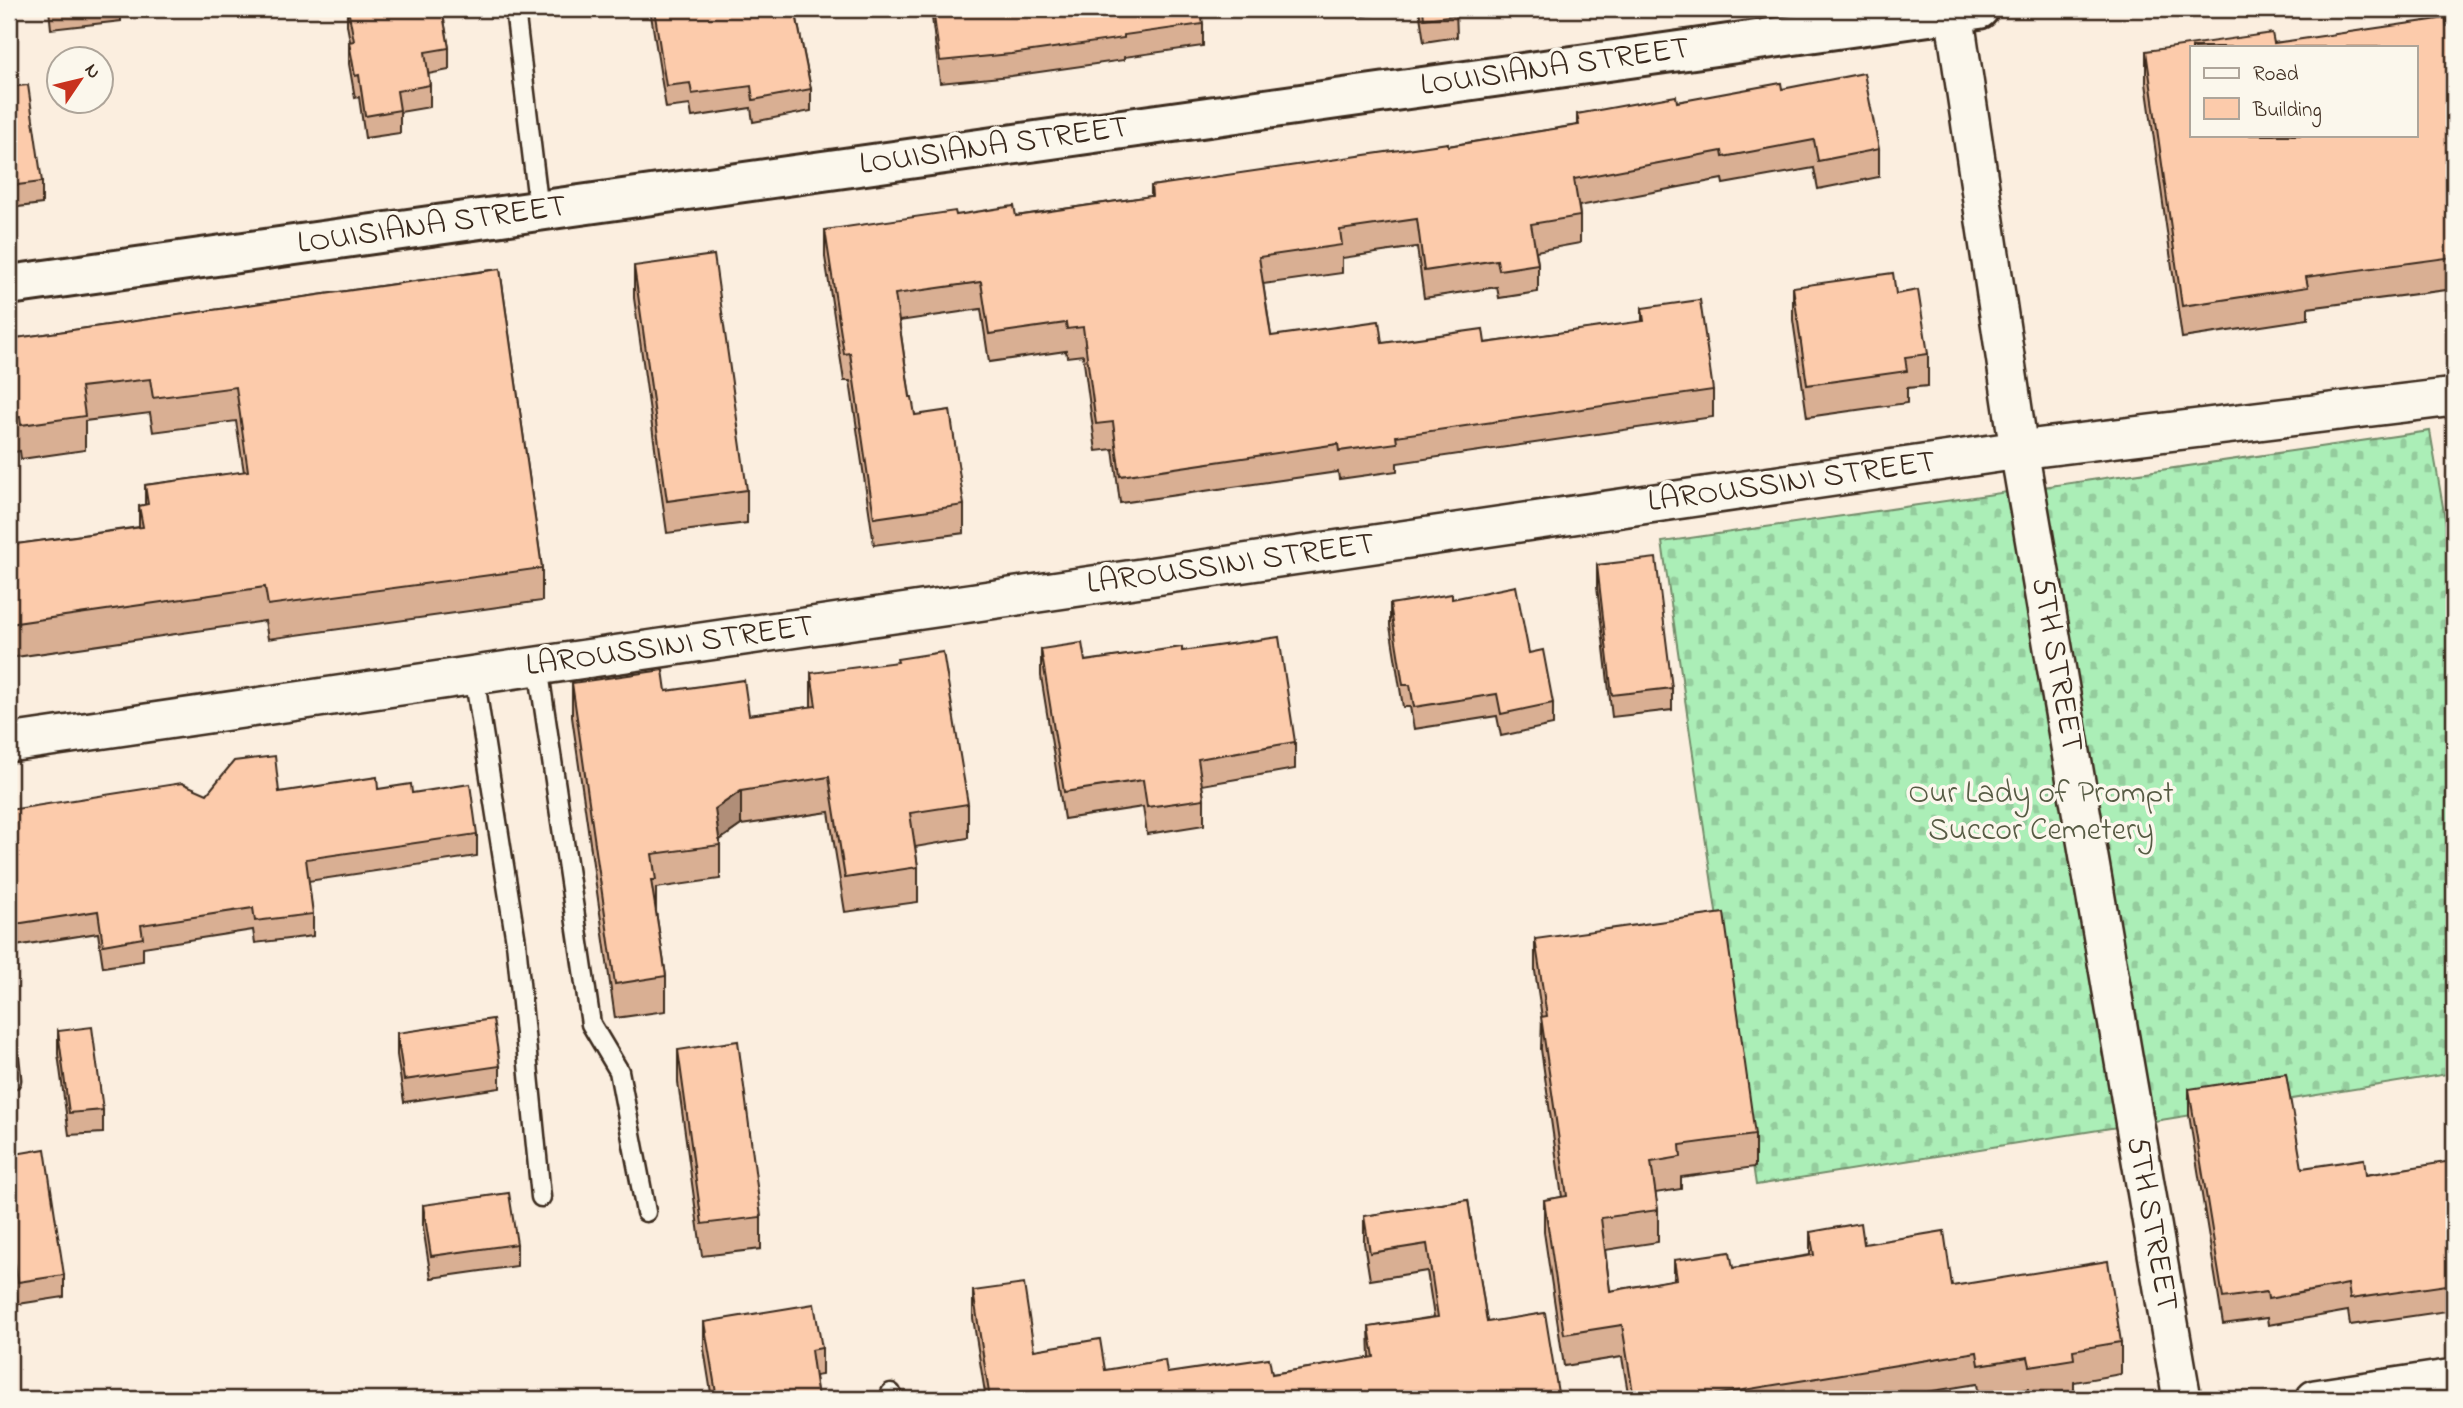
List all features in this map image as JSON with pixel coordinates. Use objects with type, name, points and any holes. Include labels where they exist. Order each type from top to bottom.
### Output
[{"type":"main road","name":"LOUISIANA STREET","points":[[9,285],[1966,10]]},
{"type":"street","name":"5TH STREET","points":[[1966,10],[2019,450],[2182,1399]]},
{"type":"street","name":"LAROUSSINI STREET","points":[[9,744],[2019,450],[2454,397]]},
{"type":"street","points":[[2315,1399],[2454,1378]]},
{"type":"lane","points":[[515,9],[539,211]]},
{"type":"lane","points":[[538,666],[591,1024],[619,1071],[646,1212]]},
{"type":"lane","points":[[474,676],[516,942],[541,1198]]},
{"type":"lane","points":[[9,1060],[11,1080]]},
{"type":"green space","name":"Our Lady of Prompt Succor Cemetery","points":[[2430,431],[2454,571],[2454,1073],[1756,1185],[1662,542]]},
{"type":"building","points":[[348,9],[442,9],[449,48],[425,52],[430,85],[397,91],[400,110],[365,116],[359,75],[355,76],[349,42],[354,41]]},
{"type":"building","points":[[654,9],[795,9],[811,89],[753,100],[751,86],[692,94],[690,83],[666,86]]},
{"type":"building","points":[[933,9],[1200,9],[1203,24],[1011,54],[940,61]]},
{"type":"building","points":[[1423,9],[1456,9],[1457,15],[1424,19]]},
{"type":"building","points":[[2446,18],[2447,26],[2454,25],[2454,257],[2306,277],[2308,287],[2182,306],[2146,51],[2272,33],[2274,43]]},
{"type":"building","points":[[1864,73],[1879,149],[1818,161],[1814,140],[1723,157],[1722,151],[1574,179],[1580,216],[1531,224],[1538,264],[1499,270],[1497,260],[1424,271],[1417,219],[1340,230],[1342,245],[1259,257],[1271,336],[1379,321],[1382,343],[1483,329],[1485,343],[1644,321],[1642,308],[1700,300],[1713,390],[1396,436],[1397,443],[1339,451],[1338,444],[1120,476],[1113,422],[1096,424],[1083,327],[1067,329],[1066,323],[989,334],[981,282],[895,294],[915,415],[950,410],[964,505],[874,518],[850,353],[844,354],[825,230],[955,211],[956,215],[1014,206],[1016,216],[1152,196],[1151,186],[1448,143],[1448,146],[1579,125],[1577,114],[1676,96],[1677,102],[1781,83],[1782,89]]},
{"type":"building","points":[[28,85],[42,182],[9,186],[9,87]]},
{"type":"building","points":[[714,255],[747,490],[667,501],[634,266]]},
{"type":"building","points":[[500,269],[542,568],[268,605],[265,587],[9,624],[9,545],[143,527],[139,506],[148,504],[145,485],[248,471],[236,387],[153,398],[150,379],[81,387],[85,416],[21,425],[20,417],[9,419],[9,339]]},
{"type":"building","points":[[1893,273],[1896,294],[1918,290],[1928,354],[1905,357],[1907,371],[1807,385],[1793,287]]},
{"type":"building","points":[[1656,558],[1672,688],[1612,695],[1597,565]]},
{"type":"building","points":[[1516,586],[1529,653],[1543,650],[1553,703],[1501,714],[1497,694],[1414,707],[1410,685],[1403,685],[1390,604],[1452,594],[1452,599]]},
{"type":"building","points":[[1279,637],[1295,742],[1198,759],[1204,799],[1147,807],[1143,780],[1064,792],[1041,649],[1082,643],[1085,661]]},
{"type":"building","points":[[943,652],[968,804],[910,813],[918,867],[845,878],[829,777],[741,791],[715,809],[720,845],[652,854],[656,880],[651,880],[666,976],[615,984],[572,683],[663,670],[666,691],[744,680],[749,715],[816,706],[811,673],[898,662],[897,659]]},
{"type":"building","points":[[275,756],[279,792],[377,777],[378,789],[411,784],[412,793],[470,784],[477,834],[306,859],[313,914],[255,921],[253,908],[141,925],[143,938],[103,945],[98,911],[9,925],[9,810],[182,783],[207,794],[234,761]]},
{"type":"building","points":[[1724,913],[1755,1135],[1680,1145],[1681,1157],[1651,1162],[1658,1210],[1601,1218],[1610,1291],[1677,1279],[1674,1260],[1730,1252],[1733,1268],[1814,1255],[1810,1232],[1861,1223],[1864,1244],[1944,1231],[1952,1286],[2108,1261],[2121,1342],[2073,1350],[2074,1359],[2030,1366],[2028,1357],[1979,1365],[1977,1352],[1689,1399],[1634,1399],[1622,1325],[1564,1334],[1544,1200],[1567,1196],[1541,1017],[1547,1016],[1535,939]]},
{"type":"building","points":[[493,1019],[500,1066],[404,1080],[397,1033]]},
{"type":"building","points":[[92,1027],[103,1110],[69,1113],[58,1031]]},
{"type":"building","points":[[738,1041],[761,1217],[702,1224],[678,1050]]},
{"type":"building","points":[[2286,1074],[2302,1168],[2364,1159],[2366,1175],[2452,1161],[2450,1150],[2454,1150],[2454,1284],[2350,1299],[2348,1284],[2268,1299],[2267,1292],[2223,1298],[2189,1089]]},
{"type":"building","points":[[45,1149],[64,1275],[18,1282],[9,1223],[9,1155]]},
{"type":"building","points":[[509,1193],[517,1244],[431,1256],[423,1205]]},
{"type":"building","points":[[1468,1200],[1487,1322],[1545,1313],[1559,1399],[990,1399],[973,1291],[1024,1284],[1034,1350],[1100,1339],[1105,1370],[1165,1360],[1167,1373],[1269,1358],[1272,1374],[1374,1357],[1369,1327],[1438,1317],[1427,1244],[1370,1253],[1364,1216]]},
{"type":"building","points":[[814,1304],[822,1348],[811,1350],[818,1399],[717,1399],[704,1322]]}]
